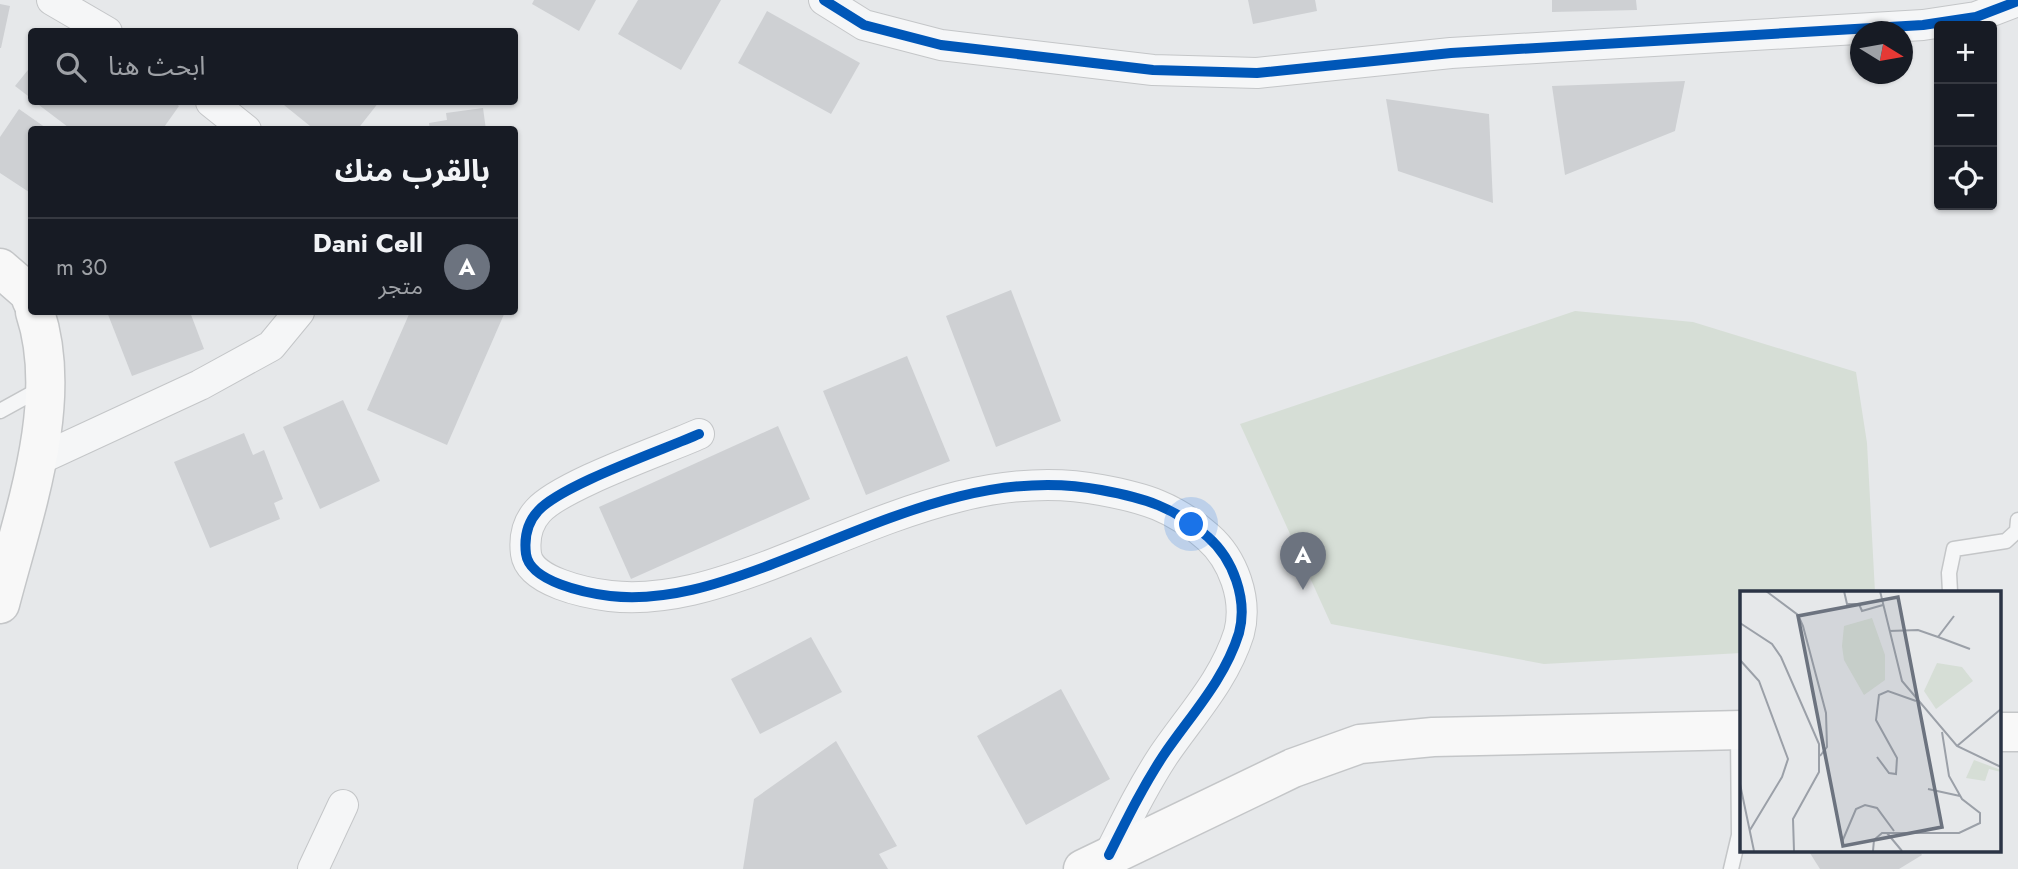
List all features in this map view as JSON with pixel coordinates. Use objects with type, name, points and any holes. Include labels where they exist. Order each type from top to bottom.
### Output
[{"type":"main road","points":[[0,268],[28,292]]},
{"type":"main road","points":[[0,604],[37,460],[45,387],[45,353],[36,315]]},
{"type":"main road","points":[[1096,862],[1293,768],[1360,744],[1433,737],[1740,730]]},
{"type":"main road","points":[[2000,733],[2018,732]]},
{"type":"street","points":[[52,0],[100,28]]},
{"type":"street","points":[[824,0],[864,25],[941,45],[1153,70],[1257,73],[1451,53],[1923,25],[1976,17],[2018,2]]},
{"type":"street","points":[[215,105],[241,126]]},
{"type":"street","points":[[37,460],[200,386],[271,346],[297,315]]},
{"type":"street","points":[[699,434],[579,486],[540,508],[529,524],[524,543],[527,561],[545,577],[572,589],[627,598],[661,597],[726,582],[943,500],[1010,485],[1075,485],[1135,496],[1183,516],[1221,549],[1238,580],[1240,630],[1215,686],[1138,796],[1096,862]]},
{"type":"street","points":[[313,869],[343,805]]},
{"type":"lane","points":[[0,411],[45,387]]},
{"type":"lane","points":[[1950,591],[1949,573],[1954,549],[2006,541],[2017,531],[2018,520]]},
{"type":"lane","points":[[1731,869],[1740,835],[1740,730]]},
{"type":"shaded area","points":[[1575,311],[1693,322],[1856,372],[1867,443],[1875,591],[1740,591],[1740,653],[1544,664],[1331,624],[1240,424]]},
{"type":"building","points":[[534,0],[596,0],[579,31],[532,4]]},
{"type":"building","points":[[638,0],[721,0],[681,70],[618,34]]},
{"type":"building","points":[[1248,0],[1315,0],[1317,11],[1253,24]]},
{"type":"building","points":[[1552,0],[1636,0],[1637,10],[1552,12]]},
{"type":"building","points":[[0,4],[10,6],[1,48],[0,48]]},
{"type":"building","points":[[767,11],[860,63],[831,114],[738,63]]},
{"type":"building","points":[[28,70],[28,96],[15,86]]},
{"type":"building","points":[[1685,81],[1675,131],[1565,175],[1552,86]]},
{"type":"building","points":[[1386,99],[1489,114],[1493,203],[1398,171]]},
{"type":"building","points":[[39,105],[179,106],[165,126],[67,126]]},
{"type":"building","points":[[284,105],[377,105],[360,126],[310,126]]},
{"type":"building","points":[[483,108],[485,126],[429,126],[429,123],[447,120],[446,113]]},
{"type":"building","points":[[19,109],[43,126],[28,126],[28,191],[0,173],[0,137]]},
{"type":"building","points":[[1011,290],[1061,421],[996,447],[946,316]]},
{"type":"building","points":[[108,315],[191,315],[204,349],[132,376]]},
{"type":"building","points":[[409,315],[504,315],[447,445],[367,410]]},
{"type":"building","points":[[907,356],[950,461],[866,495],[823,391]]},
{"type":"building","points":[[343,400],[380,481],[320,509],[283,427]]},
{"type":"building","points":[[778,426],[810,499],[631,579],[599,507]]},
{"type":"building","points":[[244,433],[253,455],[264,450],[283,499],[274,503],[280,519],[210,548],[174,462]]},
{"type":"building","points":[[811,637],[842,692],[760,734],[731,679]]},
{"type":"building","points":[[1061,689],[1110,779],[1026,825],[977,736]]},
{"type":"building","points":[[836,741],[897,846],[879,854],[888,869],[743,869],[754,799]]},
{"type":"building","points":[[1809,852],[1920,852],[1922,855],[1899,869],[1820,869]]},
{"type":"cycle path","points":[[824,0],[864,25],[941,45],[1153,70],[1257,73],[1451,53],[1923,25],[1976,17],[2018,1]]},
{"type":"cycle path","points":[[699,434],[590,479],[550,501],[538,511],[529,526],[525,548],[530,564],[548,579],[587,592],[631,597],[672,594],[751,572],[932,504],[1016,486],[1058,485],[1101,490],[1145,500],[1183,518],[1217,546],[1231,568],[1240,593],[1239,633],[1225,667],[1155,768],[1109,855]]},
{"type":"place","name":"Dani Cell","points":[[1303,590]]}]
